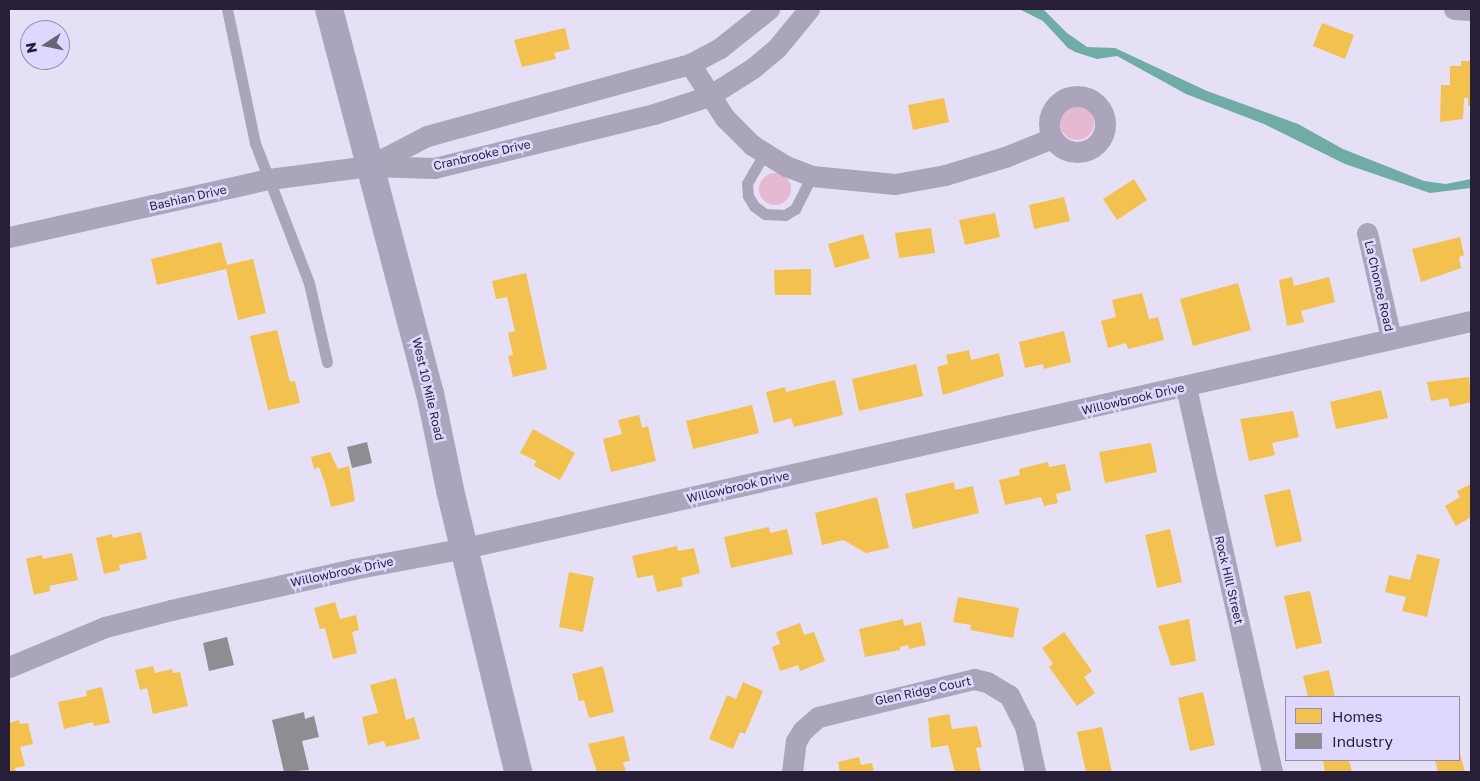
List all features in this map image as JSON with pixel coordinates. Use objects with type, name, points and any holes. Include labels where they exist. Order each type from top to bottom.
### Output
[{"type":"main road","name":"West 10 Mile Road","points":[[329,9],[430,393],[518,772]]},
{"type":"street","points":[[369,166],[427,136],[690,64],[720,48],[768,9]]},
{"type":"street","name":"Cranbrooke Drive","points":[[369,166],[434,168],[654,114],[709,96],[759,64],[809,9]]},
{"type":"street","points":[[1454,9],[1471,10]]},
{"type":"street","points":[[690,64],[725,118],[764,154],[812,176],[895,184],[988,162],[1052,138]]},
{"type":"street","name":"Bashian Drive","points":[[9,237],[269,179],[369,166]]},
{"type":"street","name":"La Chonce Road","points":[[1367,233],[1391,338]]},
{"type":"street","name":"Willowbrook Drive","points":[[9,667],[105,626],[353,568],[465,548],[1186,387],[1471,321]]},
{"type":"street","name":"Rock Hill Street","points":[[1186,387],[1272,772]]},
{"type":"street","name":"Glen Ridge Court","points":[[792,772],[796,741],[803,730],[818,717],[974,679],[987,682],[1009,695],[1025,726],[1035,772]]},
{"type":"lane","points":[[227,9],[255,143],[309,283],[327,362]]},
{"type":"lane","points":[[764,154],[747,183],[748,196],[754,206],[765,214],[785,215],[794,209],[812,176]]},
{"type":"shaded area","points":[[1019,9],[1043,9],[1067,33],[1087,47],[1115,48],[1207,91],[1298,124],[1343,149],[1424,181],[1446,184],[1471,179],[1471,188],[1430,193],[1345,164],[1264,124],[1186,94],[1117,56],[1097,59],[1075,52],[1068,48],[1043,21]]},
{"type":"shaded area","points":[[1077,106],[1089,111],[1094,123],[1089,135],[1077,140],[1065,135],[1060,123],[1065,111]]},
{"type":"shaded area","points":[[775,173],[781,174],[786,178],[790,183],[790,195],[786,200],[781,204],[775,205],[769,204],[764,200],[760,195],[759,189],[760,183],[764,178],[769,174]]},
{"type":"building: Homes","points":[[1322,23],[1354,35],[1345,59],[1313,46]]},
{"type":"building: Homes","points":[[565,28],[570,49],[554,53],[556,59],[522,67],[514,40]]},
{"type":"building: Homes","points":[[1461,61],[1471,61],[1471,106],[1468,106],[1468,98],[1464,98],[1463,119],[1440,122],[1441,85],[1450,85],[1450,66],[1461,66]]},
{"type":"building: Homes","points":[[944,98],[949,122],[913,130],[908,105]]},
{"type":"building: Homes","points":[[1134,179],[1147,200],[1117,220],[1103,199]]},
{"type":"building: Homes","points":[[1064,197],[1070,221],[1034,229],[1029,205]]},
{"type":"building: Homes","points":[[995,213],[1000,237],[965,245],[959,220]]},
{"type":"building: Homes","points":[[931,228],[935,253],[899,258],[895,233]]},
{"type":"building: Homes","points":[[863,234],[870,258],[835,268],[828,244]]},
{"type":"building: Homes","points":[[1460,237],[1464,255],[1459,257],[1461,268],[1421,282],[1412,249]]},
{"type":"building: Homes","points":[[221,242],[227,265],[253,259],[266,313],[238,320],[226,269],[157,285],[151,259]]},
{"type":"building: Homes","points":[[811,269],[811,295],[775,295],[774,270]]},
{"type":"building: Homes","points":[[526,273],[547,369],[513,377],[508,356],[513,355],[508,333],[515,331],[507,297],[496,299],[492,281]]},
{"type":"building: Homes","points":[[1292,277],[1294,286],[1329,277],[1335,302],[1301,311],[1304,322],[1287,326],[1279,280]]},
{"type":"building: Homes","points":[[1238,283],[1251,330],[1193,346],[1180,299]]},
{"type":"building: Homes","points":[[1142,293],[1149,319],[1158,317],[1164,340],[1128,349],[1126,343],[1108,348],[1101,321],[1116,317],[1112,300]]},
{"type":"building: Homes","points":[[277,330],[290,382],[295,381],[300,403],[268,410],[250,336]]},
{"type":"building: Homes","points":[[1064,331],[1071,362],[1044,369],[1043,364],[1025,368],[1019,342]]},
{"type":"building: Homes","points":[[969,350],[971,360],[999,353],[1004,376],[943,395],[937,367],[948,364],[946,355]]},
{"type":"building: Homes","points":[[916,364],[923,396],[859,411],[852,379]]},
{"type":"building: Homes","points":[[1469,377],[1471,402],[1450,407],[1448,398],[1431,401],[1427,382]]},
{"type":"building: Homes","points":[[835,380],[843,415],[794,427],[791,418],[774,423],[766,392],[785,387],[786,392]]},
{"type":"building: Homes","points":[[1381,390],[1388,418],[1336,429],[1330,402]]},
{"type":"building: Homes","points":[[752,405],[759,433],[693,449],[686,421]]},
{"type":"building: Homes","points":[[1293,411],[1299,437],[1272,443],[1275,455],[1249,461],[1240,419]]},
{"type":"building: Homes","points":[[639,415],[642,428],[648,426],[656,461],[611,472],[603,439],[622,434],[618,420]]},
{"type":"building: Homes","points":[[533,429],[575,453],[560,480],[534,466],[536,461],[520,453]]},
{"type":"building: Homes","points":[[1151,443],[1157,472],[1105,483],[1099,452]]},
{"type":"building: Homes","points":[[330,452],[338,469],[349,466],[355,501],[331,507],[319,467],[314,469],[311,457]]},
{"type":"building: Homes","points":[[1048,462],[1049,467],[1065,464],[1071,490],[1056,494],[1058,503],[1044,506],[1041,497],[1005,505],[999,480],[1020,475],[1019,469]]},
{"type":"building: Homes","points":[[954,482],[955,490],[973,486],[979,513],[913,529],[905,494]]},
{"type":"building: Homes","points":[[1471,484],[1471,517],[1456,526],[1445,506],[1460,497],[1457,491]]},
{"type":"building: Homes","points":[[1290,489],[1302,541],[1276,547],[1264,495]]},
{"type":"building: Homes","points":[[877,497],[889,548],[866,553],[843,540],[822,545],[815,513]]},
{"type":"building: Homes","points":[[769,527],[770,533],[787,529],[793,554],[731,568],[724,537]]},
{"type":"building: Homes","points":[[1170,529],[1182,582],[1157,588],[1145,535]]},
{"type":"building: Homes","points":[[141,532],[147,559],[119,565],[120,570],[104,574],[96,538],[112,534],[113,538]]},
{"type":"building: Homes","points":[[677,546],[678,551],[694,548],[700,573],[681,578],[683,586],[657,592],[653,575],[637,578],[632,556]]},
{"type":"building: Homes","points":[[72,553],[78,580],[49,586],[50,591],[34,595],[26,559],[42,555],[43,559]]},
{"type":"building: Homes","points":[[1417,554],[1440,559],[1427,617],[1402,611],[1406,597],[1385,592],[1389,575],[1410,580]]},
{"type":"building: Homes","points":[[569,572],[594,577],[583,632],[559,627]]},
{"type":"building: Homes","points":[[1310,591],[1322,643],[1296,649],[1284,596]]},
{"type":"building: Homes","points":[[958,597],[1019,608],[1013,638],[970,630],[971,625],[953,622]]},
{"type":"building: Homes","points":[[335,602],[340,619],[356,615],[359,630],[352,632],[357,653],[333,659],[325,628],[320,629],[314,608]]},
{"type":"building: Homes","points":[[903,619],[904,626],[921,622],[926,645],[909,649],[908,645],[900,647],[900,650],[865,657],[859,629]]},
{"type":"building: Homes","points":[[1189,619],[1196,661],[1171,666],[1158,626]]},
{"type":"building: Homes","points":[[800,623],[804,635],[814,632],[825,661],[800,671],[798,665],[780,671],[772,647],[780,644],[776,632]]},
{"type":"building: Homes","points":[[1064,632],[1092,671],[1084,677],[1095,693],[1077,706],[1049,667],[1053,664],[1042,648]]},
{"type":"building: Homes","points":[[153,666],[155,673],[172,669],[173,673],[180,672],[188,706],[153,714],[147,688],[140,690],[135,670]]},
{"type":"building: Homes","points":[[603,666],[614,712],[589,718],[584,700],[579,701],[572,674]]},
{"type":"building: Homes","points":[[1329,670],[1335,696],[1308,696],[1303,676]]},
{"type":"building: Homes","points":[[396,678],[406,720],[414,717],[420,739],[386,747],[384,741],[368,745],[362,717],[378,713],[370,685]]},
{"type":"building: Homes","points":[[743,682],[763,691],[745,734],[740,732],[733,749],[709,739],[727,695],[736,699]]},
{"type":"building: Homes","points":[[102,687],[110,723],[94,726],[93,722],[64,729],[58,702],[87,696],[86,691]]},
{"type":"building: Homes","points":[[1203,692],[1215,745],[1190,751],[1178,698]]},
{"type":"building: Homes","points":[[949,714],[952,729],[977,726],[982,747],[976,748],[981,772],[955,772],[948,745],[931,748],[928,718]]},
{"type":"building: Homes","points":[[19,720],[20,724],[28,723],[33,744],[20,747],[25,766],[15,768],[16,772],[9,772],[9,723]]},
{"type":"building: Homes","points":[[1102,727],[1112,772],[1086,772],[1077,732]]},
{"type":"building: Homes","points":[[624,736],[630,761],[623,762],[626,772],[597,772],[588,744]]},
{"type":"building: Homes","points":[[1460,754],[1465,772],[1438,772],[1435,761],[1460,761]]},
{"type":"building: Homes","points":[[859,757],[861,765],[872,763],[874,772],[840,772],[838,762]]},
{"type":"building: Homes","points":[[1323,761],[1349,761],[1352,772],[1325,772]]},
{"type":"building: Industry","points":[[367,442],[372,463],[352,468],[347,447]]},
{"type":"building: Industry","points":[[227,637],[234,665],[209,671],[203,643]]},
{"type":"building: Industry","points":[[304,712],[305,719],[314,716],[319,737],[302,741],[309,770],[284,772],[272,720]]}]
